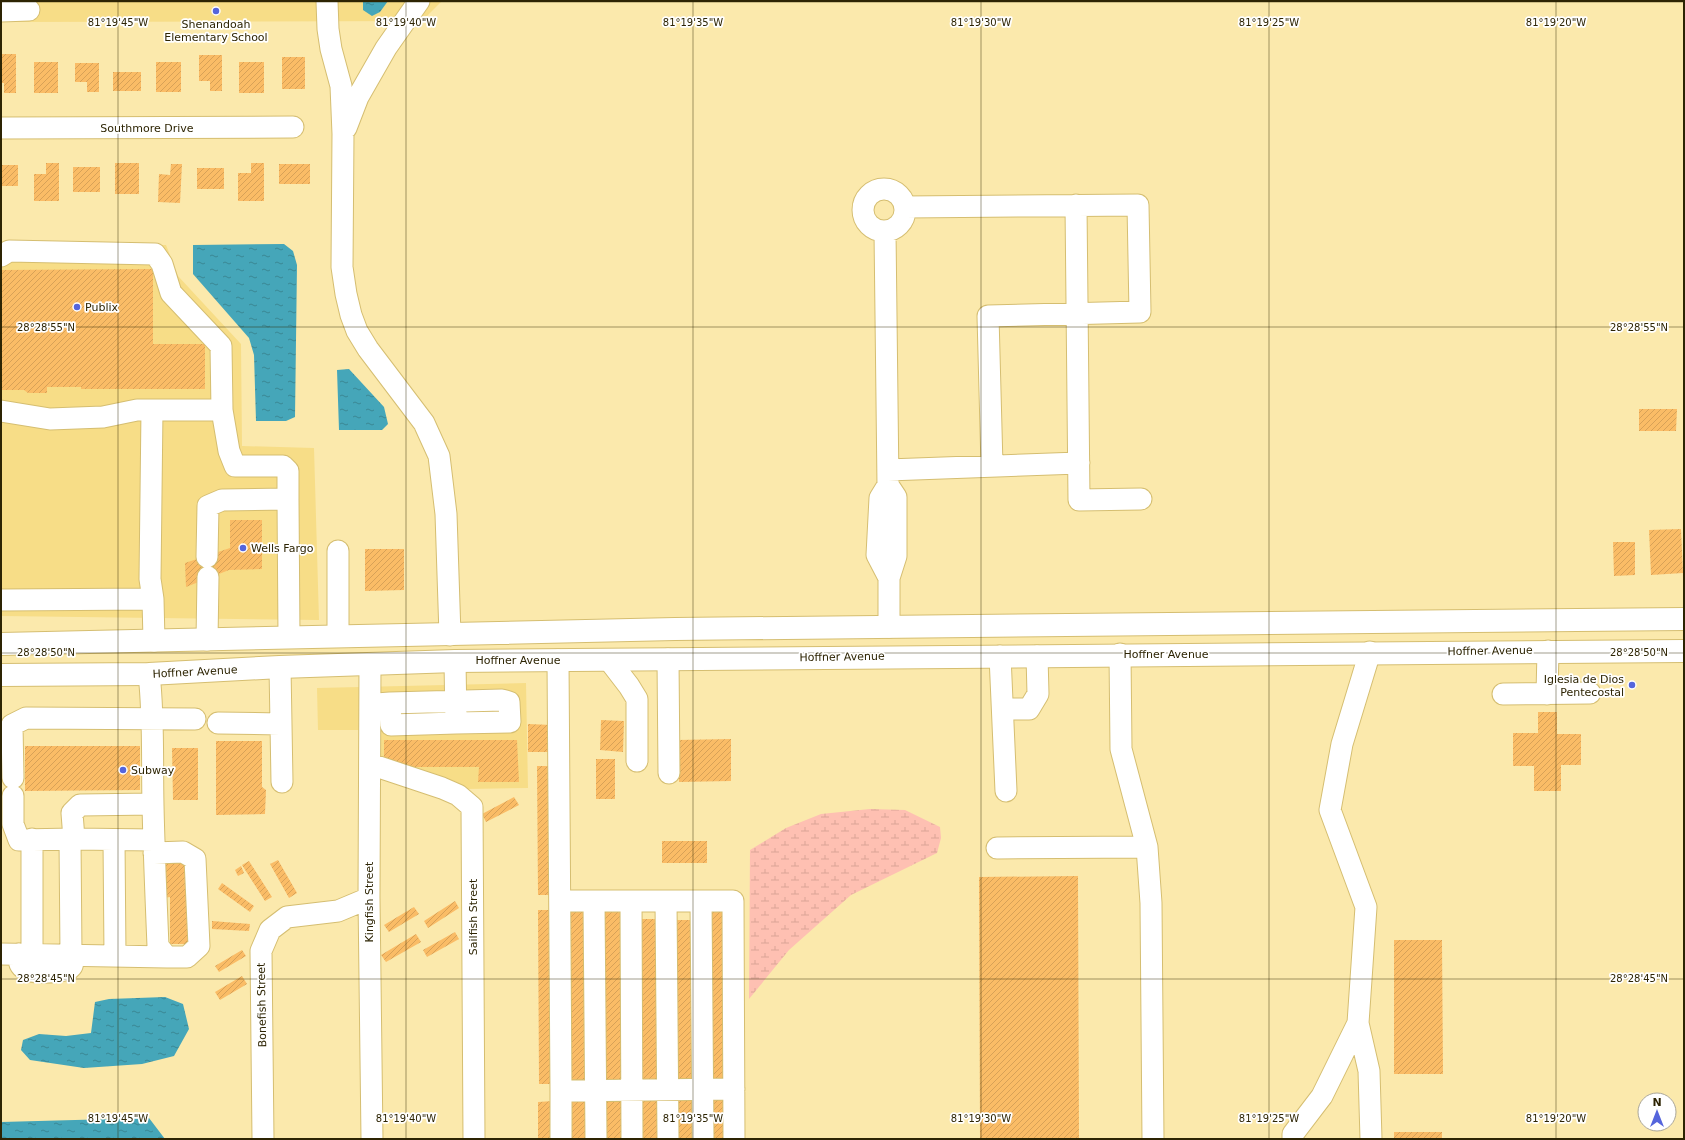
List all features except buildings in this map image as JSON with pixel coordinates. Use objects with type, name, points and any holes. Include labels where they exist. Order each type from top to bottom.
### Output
[{"type":"main road","points":[[1,644],[628,630],[1684,619]]},
{"type":"main road","points":[[1120,654],[1140,638],[1157,635],[1333,634],[1361,622]]},
{"type":"main road","points":[[1000,656],[1004,646],[1012,639],[1030,636],[1090,635],[1111,632],[1130,624]]},
{"type":"main road","points":[[455,661],[475,644],[599,641],[628,630]]},
{"type":"main road","points":[[370,664],[388,655],[423,654],[442,646],[450,635]]},
{"type":"main road","name":"Hoffner Avenue","points":[[1,675],[149,674],[280,667],[455,661],[1120,654],[1684,651]]},
{"type":"street","points":[[327,1],[328,29],[331,49],[341,86],[343,134],[342,267],[346,294],[353,320],[368,349],[424,423],[439,456],[446,514],[450,635]]},
{"type":"street","points":[[343,134],[358,97],[386,48],[419,1]]},
{"type":"street","points":[[1,11],[29,10]]},
{"type":"street","name":"Southmore Drive","points":[[1,128],[293,127]]},
{"type":"street","points":[[886,188],[899,194],[905,207],[905,214],[898,226],[885,231],[872,227],[867,222],[863,209],[868,196],[873,192],[886,188]]},
{"type":"street","points":[[1076,205],[1079,500],[1141,499]]},
{"type":"street","points":[[905,207],[1138,205],[1140,312],[988,316],[992,466]]},
{"type":"street","points":[[885,231],[888,478],[896,497],[896,556],[889,578],[889,627]]},
{"type":"street","points":[[1,256],[9,252],[155,254],[162,264],[171,293],[220,346],[222,410],[229,451],[235,466],[283,466],[288,471],[289,637]]},
{"type":"street","points":[[1,411],[50,419],[103,417],[137,410],[222,410]]},
{"type":"street","points":[[152,410],[150,579],[153,599],[154,641]]},
{"type":"street","points":[[888,478],[992,466],[1079,463]]},
{"type":"street","points":[[208,640],[208,506],[222,500],[288,499]]},
{"type":"street","points":[[338,551],[338,636]]},
{"type":"street","points":[[1,600],[153,599]]},
{"type":"street","points":[[1547,694],[1548,651]]},
{"type":"street","points":[[1370,652],[1342,744],[1330,810],[1366,907],[1358,1022],[1369,1071],[1371,1139]]},
{"type":"street","points":[[1120,654],[1120,749],[1147,847],[1151,902],[1152,1139]]},
{"type":"street","points":[[1000,656],[1006,791]]},
{"type":"street","points":[[1003,709],[1029,709],[1038,694],[1037,656]]},
{"type":"street","points":[[668,659],[669,773]]},
{"type":"street","points":[[558,660],[561,1139]]},
{"type":"street","points":[[609,660],[637,699],[637,761]]},
{"type":"street","points":[[455,661],[456,723]]},
{"type":"street","name":"Kingfish Street","points":[[370,664],[369,898],[372,1139]]},
{"type":"street","points":[[280,667],[282,782]]},
{"type":"street","points":[[149,674],[152,719],[154,846],[163,951]]},
{"type":"street","points":[[1503,694],[1590,693]]},
{"type":"street","points":[[370,704],[455,700],[502,700],[509,702],[510,722],[391,725],[390,704]]},
{"type":"street","points":[[16,837],[114,840],[184,852],[195,859],[199,946],[187,957],[163,951],[115,956],[17,954],[16,837],[13,824],[12,725],[26,718],[195,719]]},
{"type":"street","points":[[218,723],[280,724]]},
{"type":"street","name":"Sailfish Street","points":[[370,764],[442,788],[458,795],[472,807],[474,1139]]},
{"type":"street","points":[[73,955],[72,813],[80,805],[153,804]]},
{"type":"street","points":[[114,840],[115,956]]},
{"type":"street","points":[[997,848],[1147,847]]},
{"type":"street","name":"Bonefish Street","points":[[264,1139],[261,951],[270,930],[287,917],[338,911],[369,898]]},
{"type":"street","points":[[560,901],[733,901],[734,1139]]},
{"type":"street","points":[[594,901],[596,1139]]},
{"type":"street","points":[[631,901],[632,1139]]},
{"type":"street","points":[[666,901],[668,1139]]},
{"type":"street","points":[[701,901],[703,1139]]},
{"type":"street","points":[[1293,1139],[1293,1134],[1322,1096],[1358,1022]]},
{"type":"street","points":[[561,1091],[734,1089]]},
{"type":"shaded area","name":"Shenandoah Elementary School","points":[[1,1],[442,1],[422,21],[1,22]]},
{"type":"shaded area","points":[[1,244],[166,245],[178,276],[241,344],[242,446],[314,448],[319,620],[1,616]]},
{"type":"shaded area","points":[[526,683],[528,788],[465,789],[380,760],[378,730],[318,730],[317,688]]},
{"type":"green space","points":[[870,809],[905,810],[940,827],[941,838],[937,853],[851,895],[789,950],[749,999],[750,850],[786,828],[821,814]]},
{"type":"water","points":[[363,1],[388,1],[380,12],[372,16],[363,10]]},
{"type":"water","points":[[284,244],[293,251],[297,265],[295,417],[286,421],[256,421],[254,355],[249,338],[193,274],[193,245]]},
{"type":"water","points":[[349,369],[384,407],[388,424],[382,430],[339,430],[337,370]]},
{"type":"water","points":[[165,997],[183,1004],[189,1029],[174,1056],[142,1064],[84,1068],[30,1060],[21,1050],[23,1040],[39,1034],[66,1036],[91,1033],[95,1002],[109,999]]},
{"type":"water","points":[[149,1118],[165,1139],[1,1139],[1,1122]]},
{"type":"place","name":"Shenandoah Elementary School","points":[[216,11]]},
{"type":"place","name":"Publix","points":[[77,307]]},
{"type":"place","name":"Wells Fargo","points":[[243,548]]},
{"type":"place","name":"Iglesia de Dios Pentecostal","points":[[1632,685]]},
{"type":"place","name":"Subway","points":[[123,770]]}]
